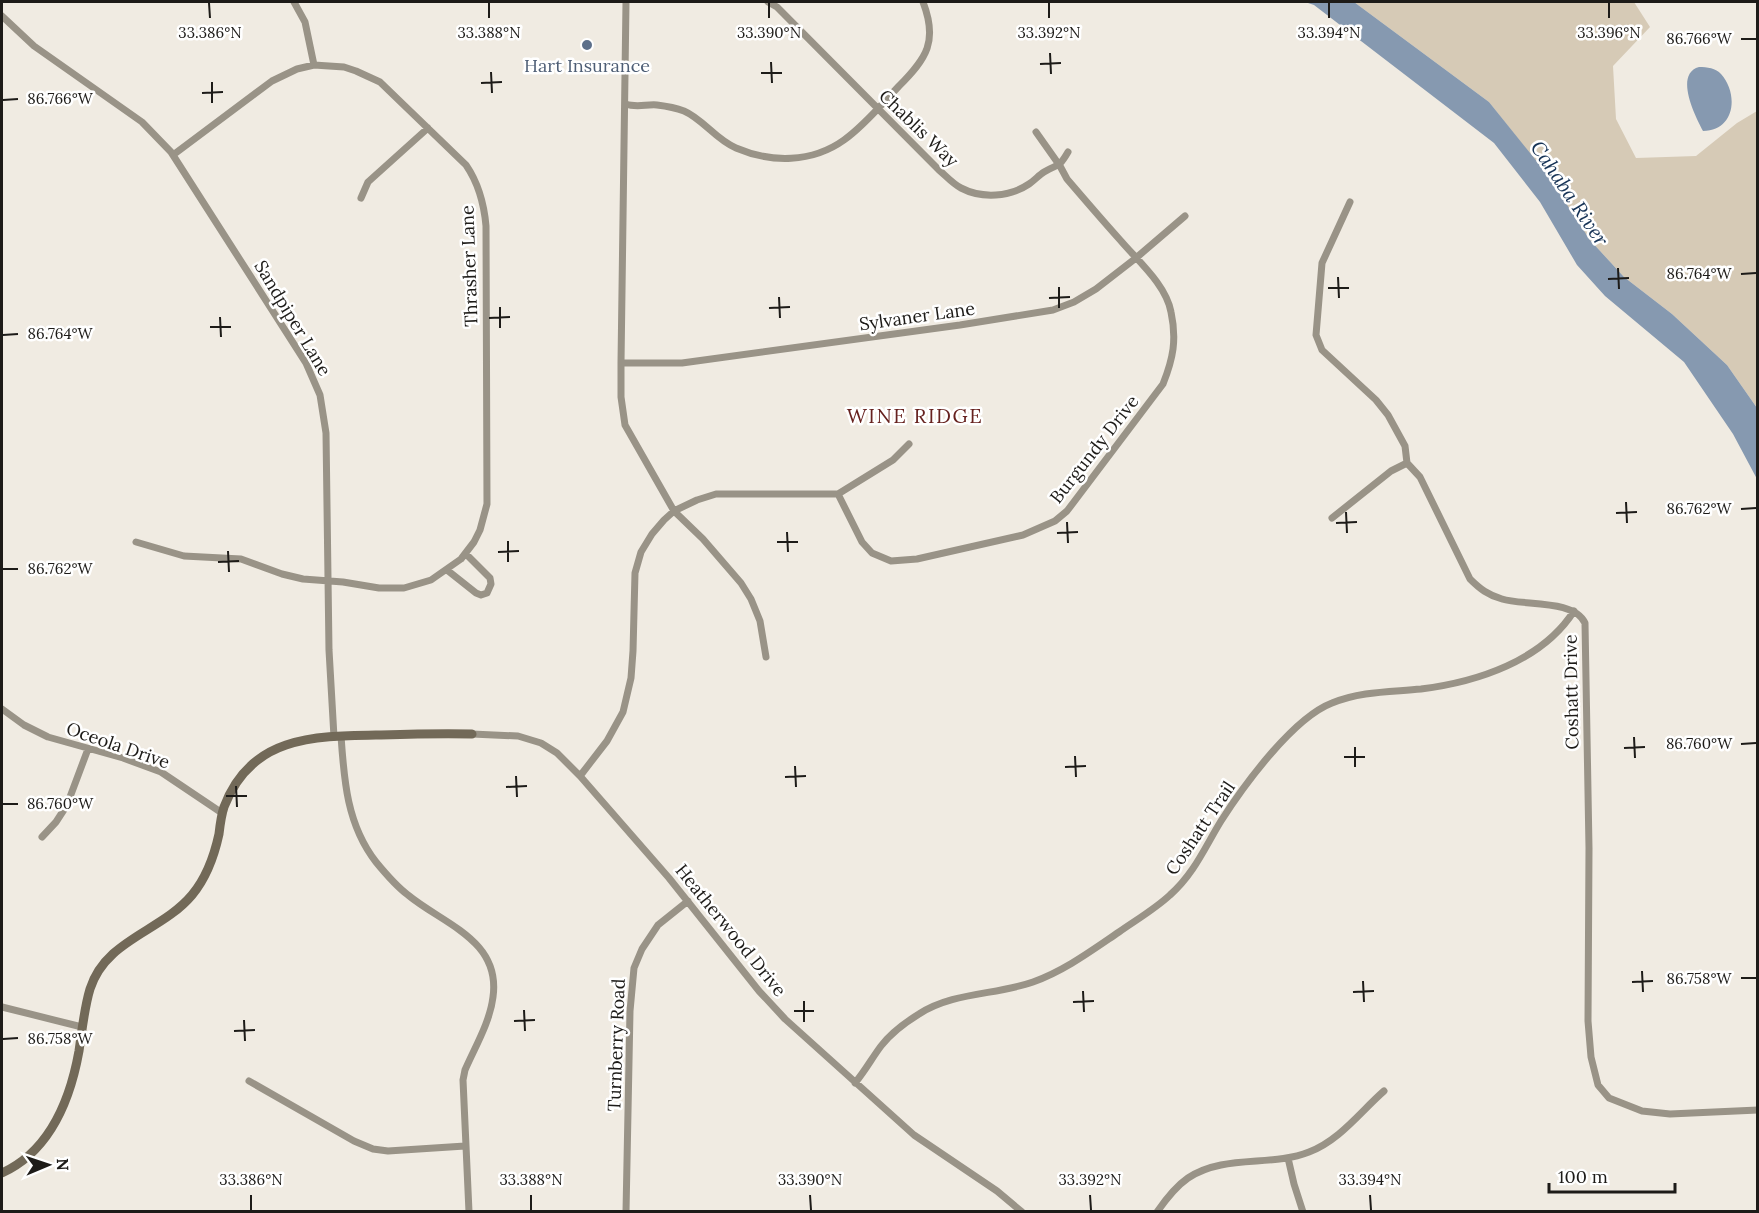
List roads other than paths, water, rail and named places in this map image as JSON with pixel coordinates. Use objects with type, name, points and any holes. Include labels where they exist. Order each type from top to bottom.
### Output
[{"type":"street","points":[[294,2],[307,30],[314,65]]},
{"type":"street","points":[[626,2],[621,363],[621,397],[625,425],[674,511],[703,539],[741,583],[751,599],[760,621],[766,657]]},
{"type":"street","name":"Chablis Way","points":[[768,2],[777,7],[939,170],[961,188],[983,195],[1004,194],[1029,184],[1044,172],[1060,166]]},
{"type":"street","points":[[626,104],[630,106],[657,105],[685,111],[734,147],[771,159],[795,159],[829,149],[846,139],[921,64],[929,42],[929,17],[923,2]]},
{"type":"street","name":"Sandpiper Lane","points":[[2,16],[34,46],[142,123],[173,155],[278,318],[315,382],[324,411],[326,433],[330,693],[348,804],[353,820],[375,861],[407,895],[474,940],[491,970],[494,990],[491,1008],[463,1080],[469,1212]]},
{"type":"street","name":"Thrasher Lane","points":[[136,542],[194,558],[220,556],[241,559],[292,577],[380,588],[405,588],[430,580],[447,570],[466,554],[477,536],[484,516],[488,491],[485,208],[478,187],[466,165],[390,92],[370,76],[344,67],[314,65],[297,69],[272,81],[173,155]]},
{"type":"street","points":[[361,198],[372,178],[428,128]]},
{"type":"street","name":"Burgundy Drive","points":[[838,494],[862,542],[872,553],[891,561],[917,559],[1023,535],[1055,521],[1067,511],[1162,384],[1173,361],[1174,347],[1171,312],[1156,282],[1067,179],[1036,132]]},
{"type":"street","points":[[1060,166],[1068,152]]},
{"type":"street","name":"Coshatt Drive","points":[[1350,202],[1322,263],[1316,334],[1322,350],[1376,400],[1388,415],[1405,446],[1407,463],[1420,477],[1470,579],[1483,591],[1502,599],[1574,611],[1583,619],[1586,631],[1589,848],[1588,1021],[1591,1057],[1598,1085],[1610,1098],[1642,1111],[1670,1114],[1758,1110]]},
{"type":"street","name":"Sylvaner Lane","points":[[621,363],[682,363],[1053,310],[1074,302],[1096,289],[1185,216]]},
{"type":"street","points":[[580,776],[607,741],[623,712],[631,678],[635,573],[641,552],[652,534],[674,511],[716,494],[838,494],[893,460],[909,444]]},
{"type":"street","points":[[1332,518],[1391,471],[1407,463]]},
{"type":"street","points":[[447,570],[476,594],[487,593],[490,578],[466,554]]},
{"type":"street","name":"Coshatt Trail","points":[[855,1083],[893,1034],[919,1014],[935,1005],[973,994],[1016,987],[1045,977],[1085,955],[1170,896],[1193,871],[1221,821],[1247,784],[1290,734],[1317,710],[1353,694],[1434,687],[1503,667],[1561,630],[1574,611]]},
{"type":"street","name":"Oceola Drive","points":[[2,709],[36,731],[161,772],[222,813]]},
{"type":"street","points":[[2,1173],[15,1166],[38,1147],[59,1116],[72,1085],[90,989],[103,964],[124,943],[181,907],[207,875],[214,854],[222,813],[244,772],[280,746],[298,740],[338,736],[472,734]]},
{"type":"street","name":"Heatherwood Drive","points":[[472,734],[518,735],[542,743],[557,753],[580,776],[688,900],[759,991],[797,1031],[914,1135],[997,1191],[1022,1212]]},
{"type":"street","points":[[42,837],[67,805],[87,749]]},
{"type":"street","name":"Turnberry Road","points":[[626,1212],[630,1011],[634,968],[642,949],[658,925],[688,900]]},
{"type":"street","points":[[2,1007],[82,1027]]},
{"type":"street","points":[[249,1081],[354,1141],[373,1149],[388,1151],[465,1146]]},
{"type":"street","points":[[1157,1212],[1174,1190],[1186,1179],[1201,1171],[1218,1166],[1288,1158],[1309,1152],[1330,1141],[1384,1091]]},
{"type":"street","points":[[1288,1158],[1303,1212]]},
{"type":"water","points":[[1305,2],[1354,2],[1489,102],[1547,174],[1590,240],[1624,277],[1672,314],[1727,365],[1757,408],[1757,479],[1733,434],[1684,362],[1605,296],[1577,265],[1540,202],[1494,143],[1314,5]]},
{"type":"water","points":[[1699,67],[1714,69],[1721,74],[1727,82],[1732,101],[1728,118],[1722,125],[1703,131],[1695,116],[1687,86],[1692,71]]},
{"type":"place","name":"Hart Insurance","points":[[587,45]]},
{"type":"district","name":"WINE RIDGE","points":[[915,415]]},
{"type":"water label","name":"Cahaba River","points":[[1570,193]]}]
